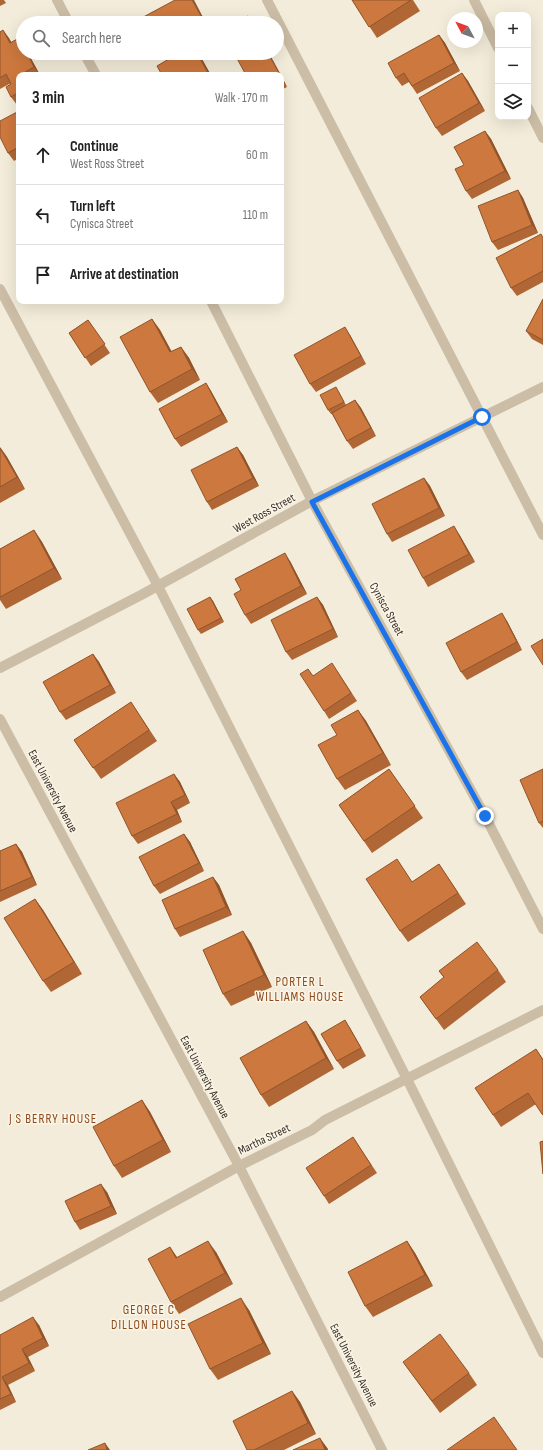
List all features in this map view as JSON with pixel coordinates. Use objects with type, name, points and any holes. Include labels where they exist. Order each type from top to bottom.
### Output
[{"type":"street","points":[[58,0],[66,16]]},
{"type":"street","points":[[267,0],[275,16]]},
{"type":"street","points":[[474,0],[495,42]]},
{"type":"street","points":[[284,33],[543,535]]},
{"type":"street","points":[[88,60],[94,72]]},
{"type":"street","points":[[531,114],[543,138]]},
{"type":"street","points":[[0,289],[158,586],[407,1079],[543,1353]]},
{"type":"street","name":"Cynisca Street","points":[[212,304],[312,502],[485,816],[543,929]]},
{"type":"street","name":"West Ross Street","points":[[0,668],[158,586],[312,502],[543,387]]},
{"type":"street","name":"East University Avenue","points":[[0,719],[238,1166],[382,1450]]},
{"type":"street","name":"Martha Street","points":[[0,1297],[238,1166],[312,1130],[325,1120],[543,1010]]},
{"type":"building","points":[[175,0],[192,0],[201,16],[145,16]]},
{"type":"building","points":[[352,0],[411,0],[369,27]]},
{"type":"building","points":[[3,30],[10,43],[16,40],[16,60],[30,60],[34,67],[25,72],[16,72],[16,94],[11,97],[6,87],[11,84],[6,74],[0,78],[0,32]]},
{"type":"building","points":[[439,35],[454,63],[412,86],[404,73],[396,78],[388,63]]},
{"type":"building","points":[[167,60],[201,60],[207,72],[160,72],[157,66]]},
{"type":"building","points":[[238,60],[272,60],[278,72],[244,72]]},
{"type":"building","points":[[462,73],[479,103],[436,128],[419,98]]},
{"type":"building","points":[[16,113],[16,149],[8,153],[0,137],[0,121]]},
{"type":"building","points":[[485,131],[505,171],[466,191],[455,169],[464,165],[454,147]]},
{"type":"building","points":[[518,190],[532,225],[492,242],[478,206]]},
{"type":"building","points":[[541,234],[543,238],[543,271],[511,288],[496,258]]},
{"type":"building","points":[[543,299],[543,340],[526,331]]},
{"type":"building","points":[[152,319],[170,352],[181,347],[192,369],[150,392],[120,337]]},
{"type":"building","points":[[88,320],[105,344],[85,358],[69,333]]},
{"type":"building","points":[[345,327],[361,356],[310,384],[294,355]]},
{"type":"building","points":[[206,383],[222,414],[175,439],[159,409]]},
{"type":"building","points":[[336,387],[344,402],[328,410],[320,395]]},
{"type":"building","points":[[355,400],[371,428],[347,441],[332,413]]},
{"type":"building","points":[[237,447],[253,478],[207,502],[191,470]]},
{"type":"building","points":[[0,448],[17,477],[0,487]]},
{"type":"building","points":[[424,478],[439,508],[387,534],[372,504]]},
{"type":"building","points":[[454,526],[469,554],[423,578],[408,550]]},
{"type":"building","points":[[34,530],[54,568],[0,597],[0,549]]},
{"type":"building","points":[[285,553],[301,586],[245,615],[234,594],[241,590],[235,579]]},
{"type":"building","points":[[210,597],[221,618],[198,630],[187,609]]},
{"type":"building","points":[[317,597],[333,629],[286,652],[271,620]]},
{"type":"building","points":[[502,613],[517,642],[461,672],[446,643]]},
{"type":"building","points":[[543,639],[543,665],[531,646]]},
{"type":"building","points":[[93,654],[110,685],[60,712],[43,682]]},
{"type":"building","points":[[332,663],[351,693],[324,711],[300,674],[308,669],[313,676]]},
{"type":"building","points":[[131,702],[149,730],[93,768],[74,740]]},
{"type":"building","points":[[358,710],[383,753],[337,779],[318,745],[337,735],[331,725]]},
{"type":"building","points":[[389,769],[415,806],[364,841],[339,805]]},
{"type":"building","points":[[543,769],[543,821],[539,823],[520,780]]},
{"type":"building","points":[[174,774],[185,795],[171,802],[177,814],[132,836],[116,803]]},
{"type":"building","points":[[184,834],[199,863],[154,886],[139,857]]},
{"type":"building","points":[[16,844],[32,877],[0,891],[0,851]]},
{"type":"building","points":[[397,859],[412,882],[439,864],[458,893],[400,931],[366,879]]},
{"type":"building","points":[[213,877],[226,907],[175,929],[162,900]]},
{"type":"building","points":[[35,899],[74,962],[43,981],[4,918]]},
{"type":"building","points":[[243,931],[264,975],[223,994],[203,950]]},
{"type":"building","points":[[477,942],[498,970],[436,1019],[420,997],[444,977],[439,971]]},
{"type":"building","points":[[345,1020],[361,1048],[337,1061],[321,1034]]},
{"type":"building","points":[[306,1021],[326,1058],[261,1095],[240,1058]]},
{"type":"building","points":[[536,1049],[543,1060],[543,1114],[528,1093],[493,1115],[475,1088]]},
{"type":"building","points":[[142,1100],[163,1140],[114,1166],[93,1127]]},
{"type":"building","points":[[353,1137],[371,1165],[324,1196],[306,1168]]},
{"type":"building","points":[[543,1141],[543,1174],[540,1142]]},
{"type":"building","points":[[101,1184],[111,1206],[75,1222],[65,1201]]},
{"type":"building","points":[[208,1241],[225,1273],[171,1302],[148,1259],[170,1247],[176,1258]]},
{"type":"building","points":[[407,1241],[425,1275],[365,1306],[348,1272]]},
{"type":"building","points":[[241,1298],[263,1343],[210,1369],[188,1324]]},
{"type":"building","points":[[33,1317],[43,1338],[22,1349],[29,1363],[2,1377],[11,1394],[0,1399],[0,1335]]},
{"type":"building","points":[[440,1334],[469,1373],[432,1401],[403,1362]]},
{"type":"building","points":[[292,1391],[308,1423],[254,1450],[247,1450],[233,1421]]},
{"type":"building","points":[[494,1417],[517,1450],[447,1450]]},
{"type":"building","points":[[320,1438],[325,1450],[293,1450]]},
{"type":"building","points":[[105,1443],[107,1450],[88,1450]]},
{"type":"district","name":"PORTER L WILLIAMS HOUSE","points":[[300,988]]},
{"type":"district","name":"J S BERRY HOUSE","points":[[53,1118]]},
{"type":"district","name":"GEORGE C DILLON HOUSE","points":[[149,1316]]},
{"type":"route","points":[[482,417],[312,502],[485,816]]}]
